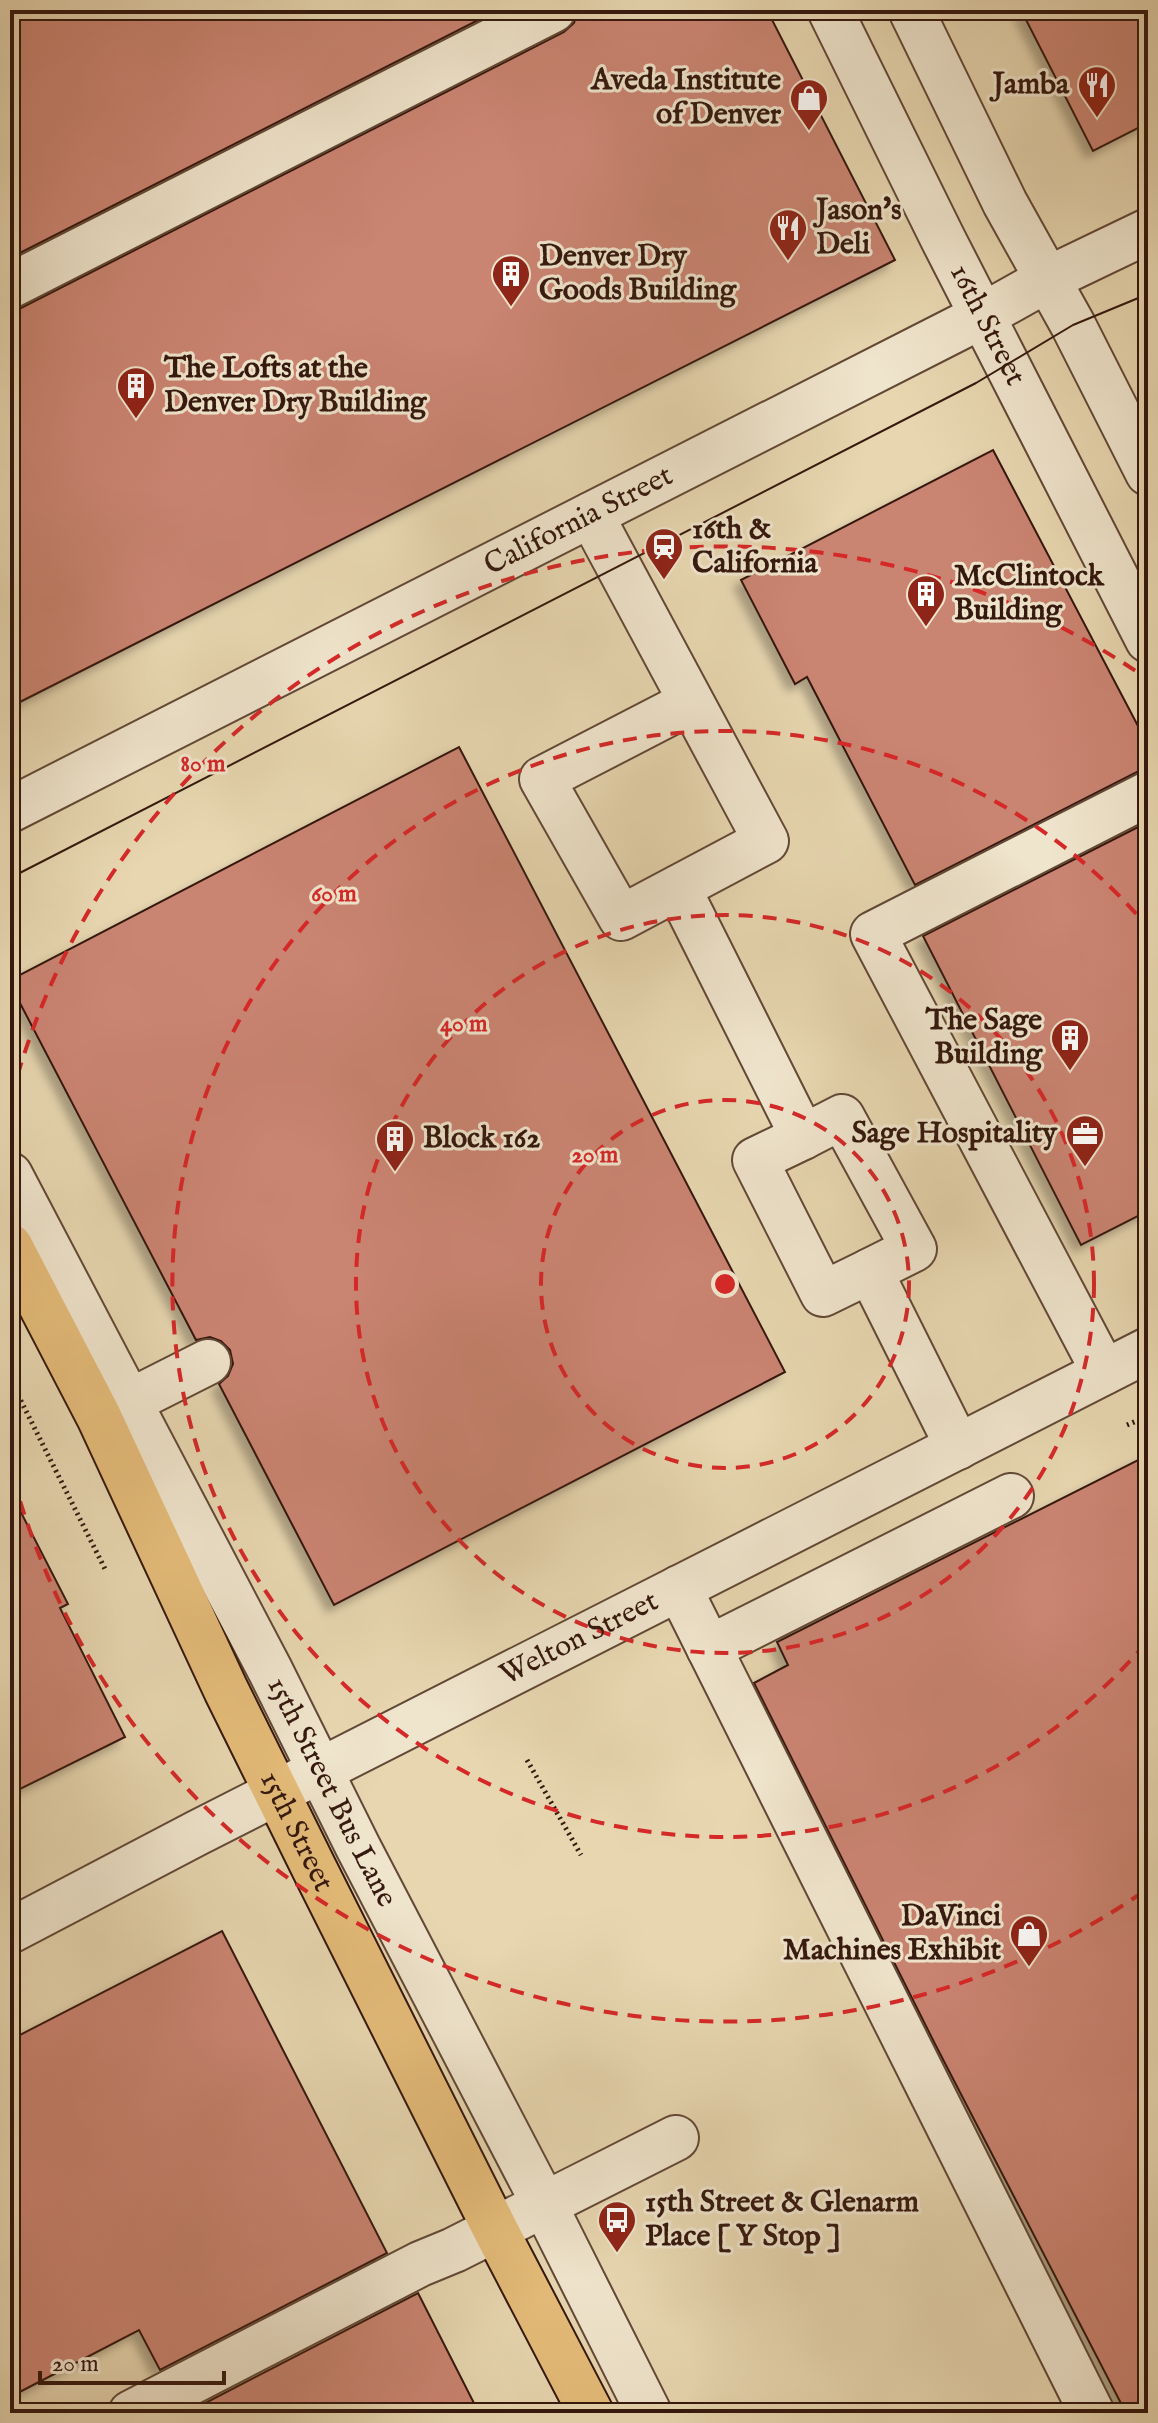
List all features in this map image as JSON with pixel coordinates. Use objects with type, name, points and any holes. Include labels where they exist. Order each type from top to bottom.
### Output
[{"type":"main road","name":"15th Street","points":[[11,1252],[114,1410],[226,1690],[495,2229],[591,2413]]},
{"type":"street","points":[[10,286],[553,10]]},
{"type":"street","name":"16th Street","points":[[830,10],[1148,640]]},
{"type":"street","points":[[911,10],[1005,203],[1048,279],[1148,473]]},
{"type":"street","name":"California Street","points":[[10,810],[982,316],[1048,279],[1148,231]]},
{"type":"street","points":[[591,515],[766,841],[621,918],[542,779],[691,702]]},
{"type":"street","points":[[1104,1372],[873,934],[1148,794]]},
{"type":"street","points":[[678,888],[803,1137]]},
{"type":"street","points":[[842,1117],[914,1249],[823,1294],[755,1160],[803,1137],[842,1117]]},
{"type":"street","name":"15th Street Bus Lane","points":[[10,1175],[114,1410],[270,1670],[649,2413]]},
{"type":"street","points":[[870,1271],[958,1447]]},
{"type":"street","name":"Welton Street","points":[[15,1917],[277,1793],[1148,1350]]},
{"type":"street","points":[[114,1410],[208,1362]]},
{"type":"street","points":[[709,1648],[1011,1496]]},
{"type":"street","points":[[679,1588],[1092,2413]]},
{"type":"street","points":[[131,2413],[420,2264],[454,2250],[676,2138]]},
{"type":"path","points":[[527,1760],[581,1855]]},
{"type":"building","points":[[10,10],[498,10],[10,258]]},
{"type":"building","name":"Denver Dry Goods Building","points":[[578,10],[767,10],[895,260],[10,707],[10,311],[564,32],[574,23]]},
{"type":"building","points":[[1021,10],[1148,10],[1148,123],[1093,151]]},
{"type":"building","name":"McClintock Building","points":[[993,450],[1148,745],[1148,769],[915,885],[807,677],[795,684],[741,580]]},
{"type":"building","name":"Block 162","points":[[459,747],[785,1372],[334,1605],[219,1384],[228,1376],[233,1364],[230,1350],[221,1341],[210,1337],[196,1340],[10,980]]},
{"type":"building","name":"The Sage Building","points":[[1148,822],[1148,1211],[1081,1245],[923,936]]},
{"type":"building","points":[[1148,1455],[1148,2413],[1126,2413],[935,2044],[754,1683],[788,1665],[777,1642]]},
{"type":"building","points":[[10,1491],[68,1604],[60,1608],[125,1737],[10,1794]]},
{"type":"building","points":[[222,1931],[387,2253],[160,2370],[139,2330],[10,2397],[10,2040]]},
{"type":"building","points":[[418,2293],[479,2413],[186,2413]]},
{"type":"tram line","points":[[10,878],[976,383],[1073,325],[1148,294]]},
{"type":"place","name":"Jamba","points":[[1097,119]]},
{"type":"place","name":"Aveda Institute of Denver","points":[[809,132]]},
{"type":"place","name":"Jason's Deli","points":[[788,262]]},
{"type":"place","name":"Denver Dry Goods Building","points":[[511,308]]},
{"type":"place","name":"The Lofts at the Denver Dry Building","points":[[136,420]]},
{"type":"place","name":"16th & California","points":[[664,581]]},
{"type":"place","name":"McClintock Building","points":[[926,628]]},
{"type":"place","name":"The Sage Building","points":[[1070,1072]]},
{"type":"place","name":"Sage Hospitality","points":[[1085,1168]]},
{"type":"place","name":"Block 162","points":[[395,1173]]},
{"type":"place","name":"DaVinci Machines Exhibit","points":[[1029,1968]]},
{"type":"place","name":"15th Street & Glenarm Place [ Y Stop ]","points":[[617,2254]]}]
